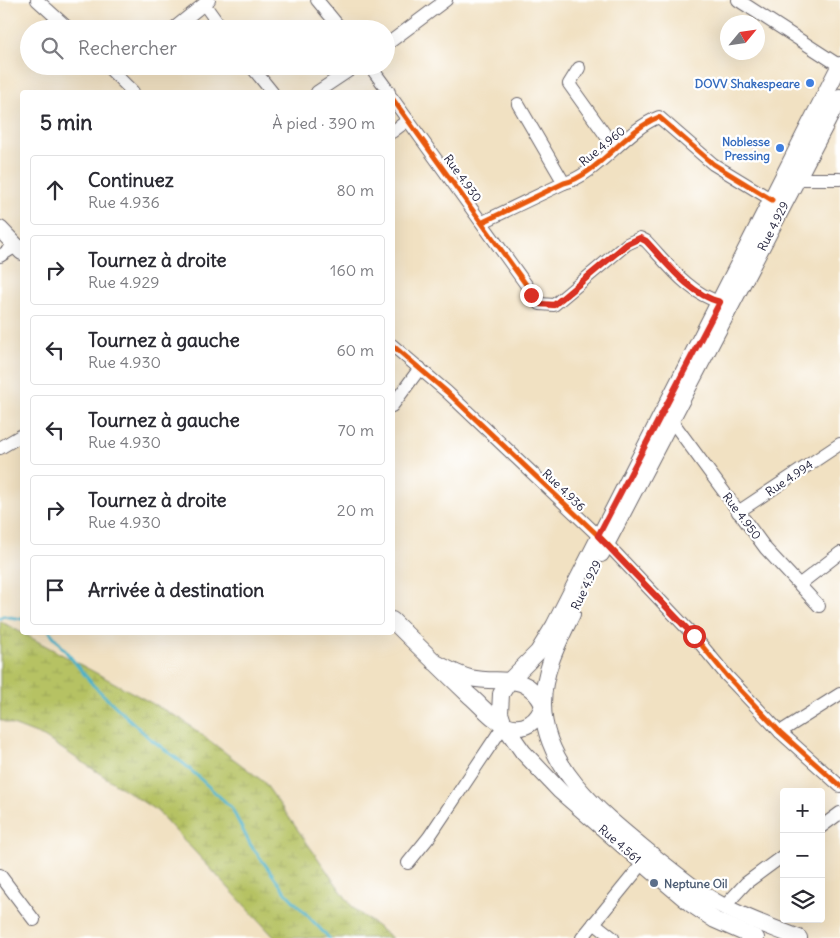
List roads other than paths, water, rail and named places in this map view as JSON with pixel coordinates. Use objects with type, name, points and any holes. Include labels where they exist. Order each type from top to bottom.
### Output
[{"type":"main road","name":"Rue 4.929","points":[[799,938],[724,907],[694,888],[626,834],[585,796],[557,755],[550,737],[543,704],[546,675],[603,540],[720,302],[840,66]]},
{"type":"main road","name":"Rue 4.929","points":[[501,694],[510,680],[538,652],[672,422],[840,97]]},
{"type":"main road","points":[[0,229],[19,249]]},
{"type":"main road","name":"Rue 4.561","points":[[395,623],[434,662],[504,725],[524,752],[560,791],[691,904],[731,928],[756,938]]},
{"type":"main road","name":"Rue 4.561","points":[[434,662],[470,678],[510,680]]},
{"type":"main road","points":[[504,725],[518,728],[526,726],[540,715],[543,704],[537,693],[530,687],[510,680]]},
{"type":"main road","name":"Rue 4.561","points":[[501,694],[500,713],[504,725]]},
{"type":"street","points":[[37,0],[59,20]]},
{"type":"street","points":[[317,0],[334,20]]},
{"type":"street","points":[[395,38],[446,0]]},
{"type":"street","points":[[738,0],[840,66]]},
{"type":"street","points":[[184,20],[206,2],[217,20]]},
{"type":"street","points":[[579,68],[569,84],[614,147]]},
{"type":"street","points":[[117,75],[132,90]]},
{"type":"street","points":[[258,75],[270,90]]},
{"type":"street","points":[[320,90],[342,75]]},
{"type":"street","points":[[377,75],[388,90]]},
{"type":"street","name":"Rue 4.930","points":[[395,102],[483,222],[531,295],[540,304],[554,305],[627,244],[640,238],[646,241],[690,286],[710,299],[720,302]]},
{"type":"street","points":[[518,104],[564,183]]},
{"type":"street","name":"Rue 4.960","points":[[483,222],[564,183],[574,181],[614,147],[659,117],[712,164],[772,200]]},
{"type":"street","points":[[395,130],[408,120]]},
{"type":"street","points":[[798,179],[840,179]]},
{"type":"street","points":[[0,256],[19,249]]},
{"type":"street","name":"Rue 4.936","points":[[395,347],[603,540],[780,732],[840,786]]},
{"type":"street","points":[[395,402],[420,368]]},
{"type":"street","name":"Rue 4.950","points":[[672,422],[766,549],[819,606]]},
{"type":"street","points":[[0,448],[20,436]]},
{"type":"street","name":"Rue 4.994","points":[[738,512],[840,444]]},
{"type":"street","points":[[800,584],[840,553]]},
{"type":"street","points":[[780,732],[840,694]]},
{"type":"street","points":[[408,862],[429,837],[504,725]]},
{"type":"street","points":[[825,824],[840,812]]},
{"type":"street","points":[[724,907],[746,884],[780,858]]},
{"type":"street","points":[[582,938],[643,863]]},
{"type":"street","points":[[0,875],[34,920]]},
{"type":"street","points":[[594,923],[613,938]]},
{"type":"waterway","points":[[0,618],[3,616],[20,619]]},
{"type":"waterway","points":[[52,635],[93,685],[148,737],[184,764],[231,807],[250,844],[286,893],[329,938]]},
{"type":"place","name":"DOVV Shakespeare","points":[[810,83]]},
{"type":"place","name":"Noblesse Pressing","points":[[780,148]]},
{"type":"place","name":"Neptune Oil","points":[[654,883]]}]
